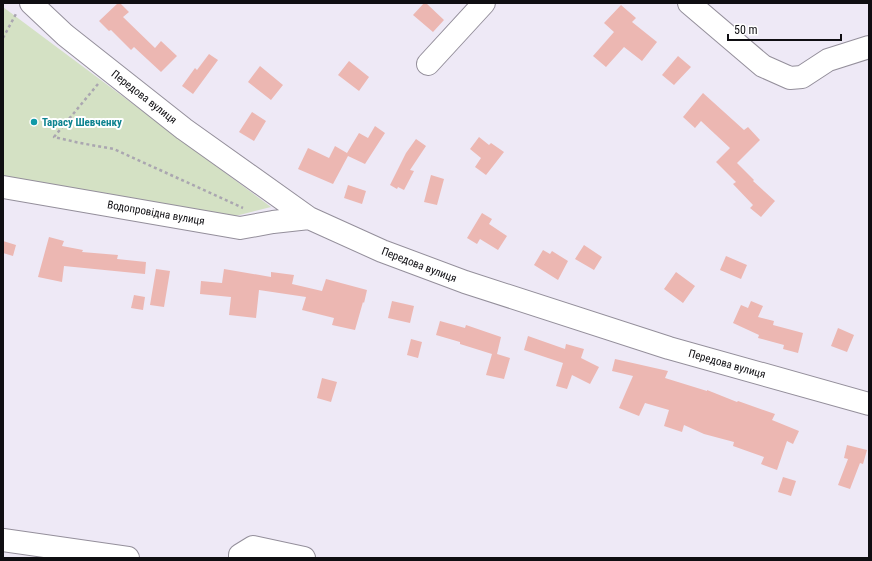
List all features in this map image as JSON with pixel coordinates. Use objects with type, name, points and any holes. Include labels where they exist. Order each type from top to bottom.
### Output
[{"type":"street","points":[[428,64],[484,3]]},
{"type":"street","points":[[689,3],[763,66],[790,78],[802,77],[828,60],[869,47]]},
{"type":"street","name":"Передова вулиця","points":[[24,6],[65,35],[184,129],[309,218],[382,251],[465,282],[669,348],[869,404]]},
{"type":"street","name":"Водопровідна вулиця","points":[[3,188],[240,228],[272,222],[309,218]]},
{"type":"street","points":[[3,540],[128,558]]},
{"type":"street","points":[[240,558],[240,555],[253,547],[304,558]]},
{"type":"path","points":[[3,38],[24,6]]},
{"type":"path","points":[[109,70],[54,137],[114,149],[244,209]]},
{"type":"green space","points":[[3,7],[271,207],[224,219],[3,181]]},
{"type":"building","points":[[118,3],[120,3],[129,12],[123,17],[155,48],[161,41],[177,56],[161,72],[134,47],[131,50],[111,30],[109,31],[99,21]]},
{"type":"building","points":[[424,3],[426,3],[444,20],[433,32],[413,15]]},
{"type":"building","points":[[621,5],[636,18],[632,22],[657,42],[642,61],[624,47],[606,67],[593,56],[614,32],[604,23]]},
{"type":"building","points":[[209,54],[218,60],[193,94],[182,86],[195,68],[197,70]]},
{"type":"building","points":[[678,56],[691,67],[674,85],[662,75]]},
{"type":"building","points":[[349,61],[369,77],[359,91],[338,75]]},
{"type":"building","points":[[260,66],[283,85],[271,100],[248,82]]},
{"type":"building","points":[[703,93],[744,130],[748,127],[760,140],[737,163],[754,180],[753,181],[775,201],[761,217],[750,208],[753,205],[733,184],[736,182],[716,162],[730,148],[701,121],[695,128],[683,117]]},
{"type":"building","points":[[252,112],[266,121],[254,141],[239,132]]},
{"type":"building","points":[[375,126],[385,133],[365,164],[348,156],[333,184],[298,169],[308,148],[329,158],[335,146],[347,153],[359,133],[368,138]]},
{"type":"building","points":[[479,137],[489,145],[491,143],[504,152],[486,175],[475,167],[481,158],[470,149]]},
{"type":"building","points":[[416,139],[426,146],[410,170],[414,171],[404,190],[398,187],[397,189],[390,185],[406,153]]},
{"type":"building","points":[[431,175],[444,179],[437,205],[424,202]]},
{"type":"building","points":[[348,185],[366,191],[362,204],[344,198]]},
{"type":"building","points":[[482,213],[492,219],[489,224],[507,236],[498,250],[480,239],[477,244],[467,238]]},
{"type":"building","points":[[49,237],[64,241],[62,246],[83,250],[82,252],[118,255],[117,259],[146,262],[145,274],[64,266],[62,282],[38,277]]},
{"type":"building","points":[[3,241],[16,245],[13,256],[3,253]]},
{"type":"building","points":[[584,245],[602,257],[594,270],[575,259]]},
{"type":"building","points":[[543,250],[550,254],[552,251],[568,261],[558,280],[534,265]]},
{"type":"building","points":[[726,256],[747,265],[741,279],[720,270]]},
{"type":"building","points":[[156,269],[170,271],[164,307],[150,305]]},
{"type":"building","points":[[224,269],[271,277],[271,272],[294,275],[292,284],[322,291],[326,279],[367,290],[355,330],[332,325],[334,318],[302,310],[306,297],[259,290],[256,318],[229,315],[231,297],[200,294],[201,281],[222,283]]},
{"type":"building","points":[[676,272],[695,286],[683,303],[664,289]]},
{"type":"building","points":[[134,295],[145,297],[143,310],[131,308]]},
{"type":"building","points":[[392,301],[414,306],[410,323],[388,318]]},
{"type":"building","points":[[751,301],[763,306],[758,317],[774,321],[773,325],[803,333],[798,353],[783,349],[784,345],[758,338],[759,335],[733,323],[741,305],[748,308]]},
{"type":"building","points":[[440,321],[465,328],[466,325],[501,337],[497,354],[510,358],[504,379],[486,375],[492,354],[436,335]]},
{"type":"building","points":[[838,328],[854,335],[847,352],[831,346]]},
{"type":"building","points":[[528,336],[565,349],[566,344],[584,349],[581,358],[599,367],[590,384],[572,375],[567,389],[556,386],[563,363],[524,350]]},
{"type":"building","points":[[411,339],[422,342],[418,358],[407,355]]},
{"type":"building","points":[[615,359],[668,371],[665,378],[707,390],[737,402],[738,401],[775,414],[772,420],[799,431],[793,444],[787,441],[777,470],[761,464],[764,457],[733,446],[734,442],[704,434],[684,425],[682,432],[664,426],[669,410],[645,403],[639,416],[619,408],[633,376],[612,371]]},
{"type":"building","points":[[322,378],[337,382],[331,402],[317,398]]},
{"type":"building","points":[[847,445],[867,450],[863,464],[860,463],[850,489],[838,485],[848,459],[844,458]]},
{"type":"building","points":[[783,477],[796,481],[791,496],[778,492]]},
{"type":"place","name":"Тарасу Шевченку","points":[[34,122]]}]
